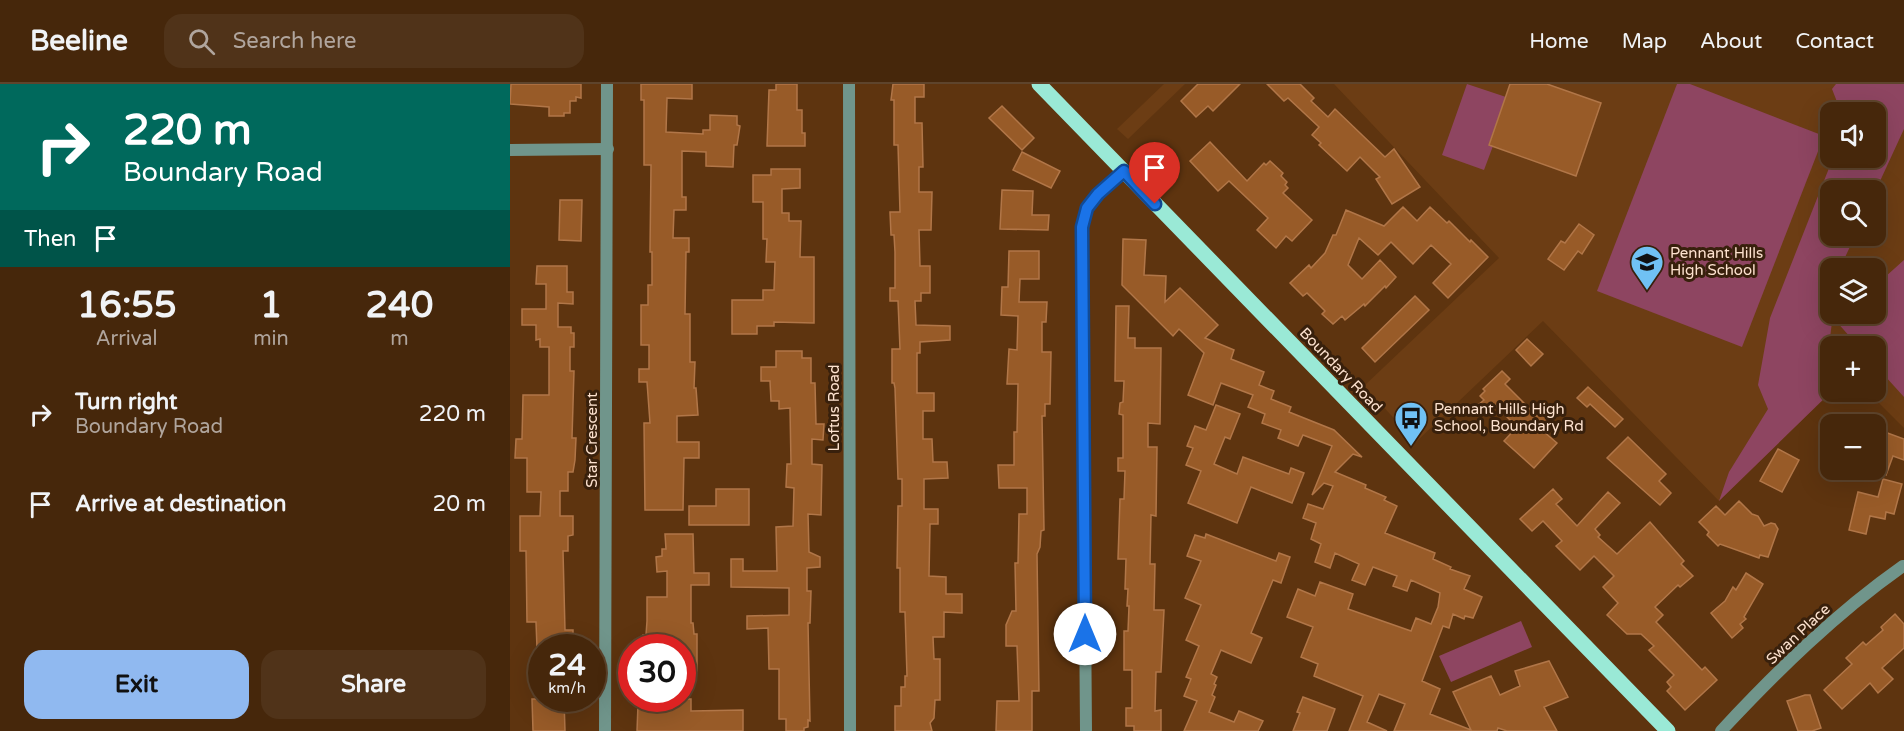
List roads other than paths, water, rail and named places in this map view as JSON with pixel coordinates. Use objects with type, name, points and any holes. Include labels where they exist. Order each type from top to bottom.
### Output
[{"type":"main road","name":"Boundary Road","points":[[1039,84],[1668,731]]},
{"type":"street","name":"Star Crescent","points":[[605,731],[607,84]]},
{"type":"street","name":"Loftus Road","points":[[849,84],[850,731]]},
{"type":"street","points":[[510,150],[608,149]]},
{"type":"street","points":[[1086,730],[1082,227],[1087,208],[1098,194],[1124,171]]},
{"type":"street","name":"Swan Place","points":[[1720,731],[1757,692],[1867,591],[1903,566]]},
{"type":"place","name":"Pennant Hills High School","points":[[1647,291]]},
{"type":"place","name":"Pennant Hills High School, Boundary Rd","points":[[1411,447]]}]
